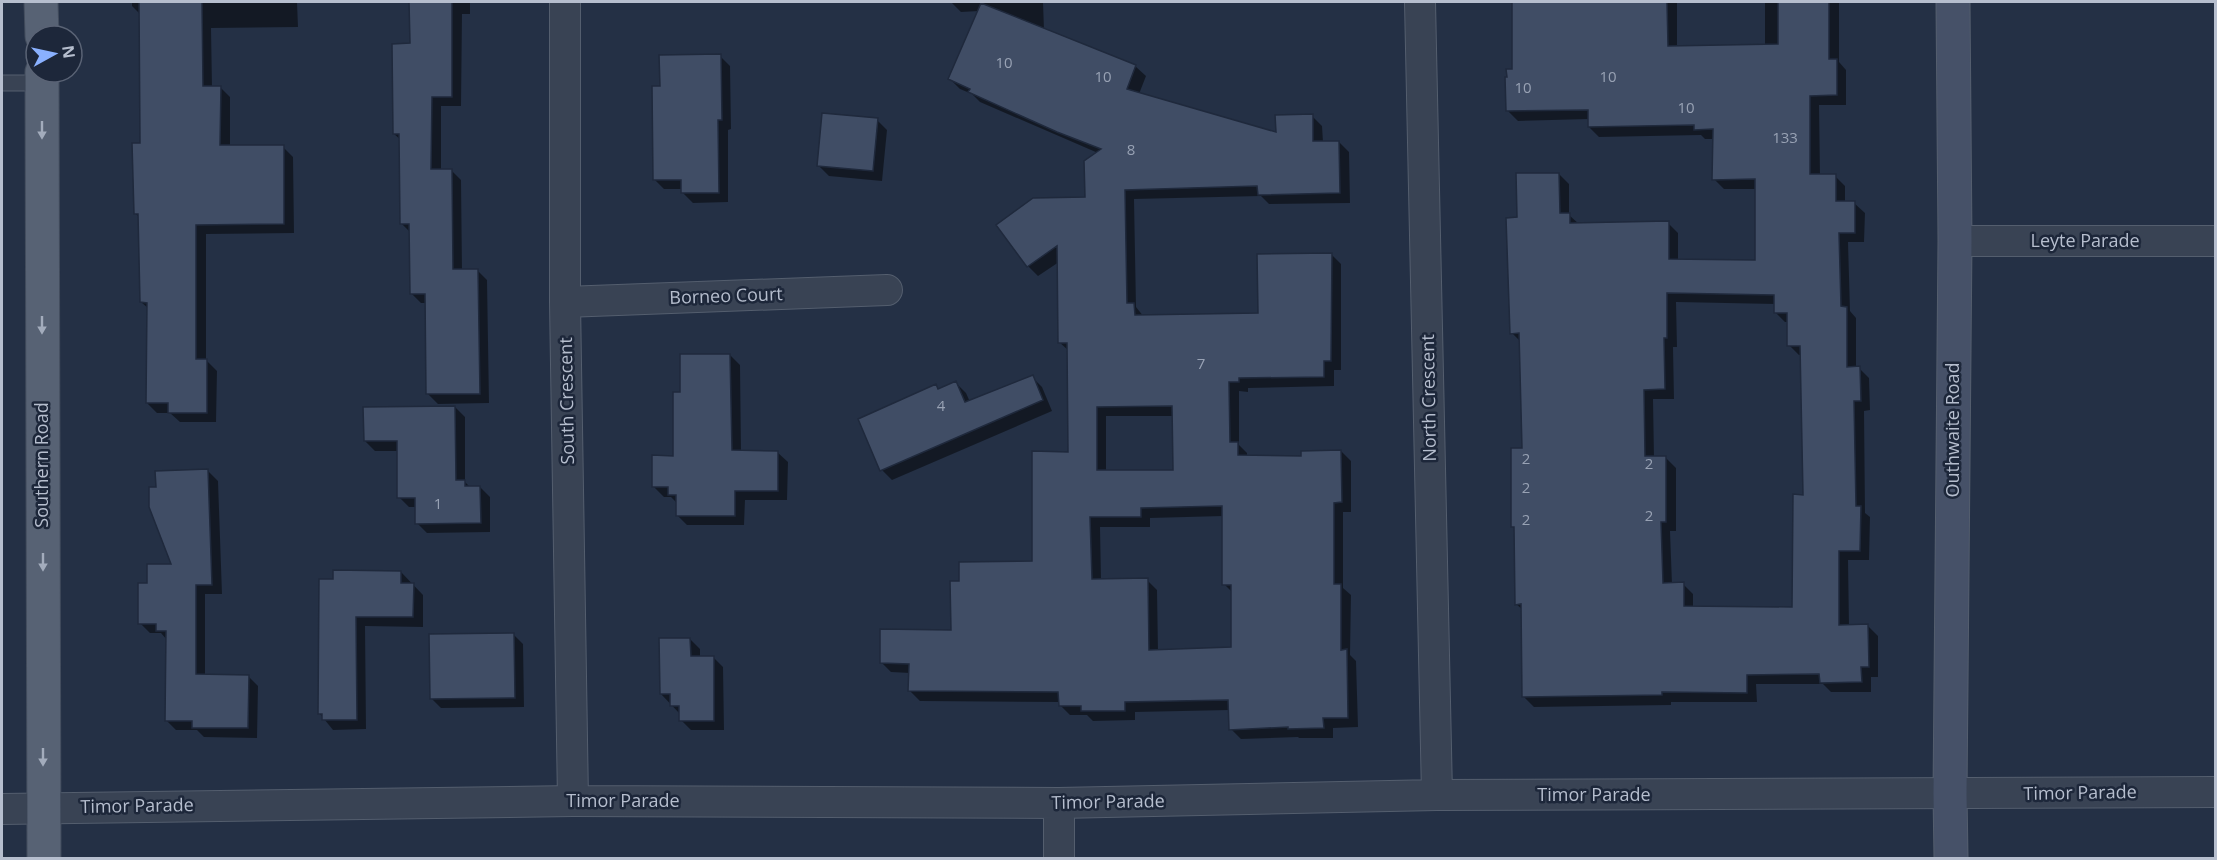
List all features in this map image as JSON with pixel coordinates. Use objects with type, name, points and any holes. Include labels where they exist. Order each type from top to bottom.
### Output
[{"type":"main road","points":[[41,2],[42,24]]},
{"type":"main road","name":"Southern Road","points":[[42,84],[44,858]]},
{"type":"street","name":"South Crescent","points":[[565,2],[565,302],[573,801]]},
{"type":"street","name":"North Crescent","points":[[1420,2],[1437,795]]},
{"type":"street","name":"Outhwaite Road","points":[[1951,858],[1955,241],[1953,2]]},
{"type":"street","name":"Leyte Parade","points":[[1955,241],[2216,241]]},
{"type":"street","name":"Borneo Court","points":[[565,302],[887,290]]},
{"type":"street","name":"Timor Parade","points":[[2,808],[573,801],[1059,803],[1437,795],[2216,792]]},
{"type":"street","points":[[1059,803],[1059,858]]},
{"type":"lane","points":[[2,83],[24,80]]},
{"type":"building","points":[[139,2],[202,2],[203,86],[221,86],[220,145],[284,145],[284,224],[196,225],[196,359],[207,359],[207,413],[168,413],[168,403],[146,403],[147,303],[140,302],[138,214],[134,214],[132,143],[140,143]]},
{"type":"building","points":[[409,2],[452,2],[452,97],[432,97],[431,169],[452,169],[453,269],[478,269],[480,394],[426,394],[425,294],[410,294],[409,224],[400,224],[399,134],[393,134],[392,44],[410,43]]},
{"type":"building","points":[[1512,2],[1667,2],[1668,46],[1778,44],[1778,2],[1829,2],[1829,59],[1837,59],[1837,95],[1810,96],[1810,174],[1836,174],[1836,201],[1855,201],[1855,233],[1839,233],[1841,306],[1847,307],[1847,367],[1860,366],[1861,401],[1854,401],[1856,506],[1861,506],[1860,551],[1839,551],[1839,625],[1868,624],[1869,667],[1861,667],[1862,682],[1820,683],[1819,674],[1747,675],[1747,693],[1662,692],[1662,695],[1522,697],[1521,604],[1515,605],[1514,527],[1511,527],[1511,448],[1522,448],[1519,333],[1510,334],[1506,218],[1517,217],[1516,173],[1559,173],[1560,213],[1570,213],[1570,223],[1669,221],[1669,259],[1755,260],[1755,179],[1712,180],[1713,129],[1694,130],[1694,125],[1588,127],[1588,110],[1506,111],[1506,69],[1512,69]],"holes":[[[1667,293],[1774,295],[1774,313],[1787,313],[1787,346],[1800,346],[1803,495],[1793,494],[1792,607],[1684,606],[1684,582],[1663,583],[1661,522],[1666,522],[1666,456],[1645,456],[1644,390],[1665,389],[1664,338],[1667,338]]]},
{"type":"building","points":[[981,3],[1136,65],[1127,89],[1276,132],[1275,115],[1313,114],[1313,141],[1339,141],[1340,193],[1258,195],[1257,186],[1125,190],[1127,303],[1134,303],[1135,315],[1258,313],[1257,254],[1332,253],[1331,361],[1324,361],[1324,377],[1239,378],[1239,382],[1229,382],[1230,442],[1238,442],[1238,455],[1301,456],[1301,451],[1341,450],[1342,502],[1334,503],[1334,584],[1341,584],[1341,650],[1347,649],[1348,718],[1323,718],[1324,728],[1229,730],[1228,700],[1125,702],[1125,711],[1081,711],[1081,706],[1059,706],[1058,692],[908,691],[909,664],[880,663],[880,629],[951,630],[950,581],[959,581],[959,562],[1032,561],[1032,451],[1068,452],[1067,343],[1058,343],[1057,246],[1027,267],[996,225],[1033,198],[1085,197],[1084,161],[1101,149],[968,92],[970,89],[948,79]],"holes":[[[1172,406],[1173,470],[1097,470],[1097,407]],[[1222,506],[1222,585],[1231,585],[1231,647],[1149,650],[1148,578],[1092,579],[1090,517],[1141,517],[1141,508]]]},
{"type":"building","points":[[721,54],[722,120],[718,120],[719,193],[681,193],[681,180],[653,180],[652,86],[660,86],[659,55]]},
{"type":"building","points":[[822,113],[878,118],[873,171],[817,166]]},
{"type":"building","points":[[680,354],[730,354],[732,450],[778,451],[778,491],[735,491],[735,516],[676,516],[676,495],[668,495],[668,487],[652,487],[652,455],[673,456],[673,392],[680,392]]},
{"type":"building","points":[[1033,375],[1043,400],[880,471],[858,419],[936,384],[938,389],[956,381],[965,402]]},
{"type":"building","points":[[455,406],[456,480],[465,480],[465,486],[480,486],[481,523],[415,524],[415,498],[397,498],[397,441],[364,441],[363,407]]},
{"type":"building","points":[[208,469],[212,585],[196,585],[196,674],[249,675],[248,728],[192,728],[192,721],[165,721],[166,631],[156,631],[156,624],[138,624],[138,583],[147,583],[147,564],[171,564],[149,507],[149,487],[156,487],[155,471]]},
{"type":"building","points":[[333,570],[401,571],[401,583],[414,583],[413,617],[356,617],[357,720],[322,720],[322,714],[318,714],[319,579],[333,579]]},
{"type":"building","points":[[514,633],[515,698],[430,699],[429,634]]},
{"type":"building","points":[[659,638],[690,638],[691,656],[714,656],[714,721],[679,721],[679,706],[670,706],[670,694],[660,694]]}]
